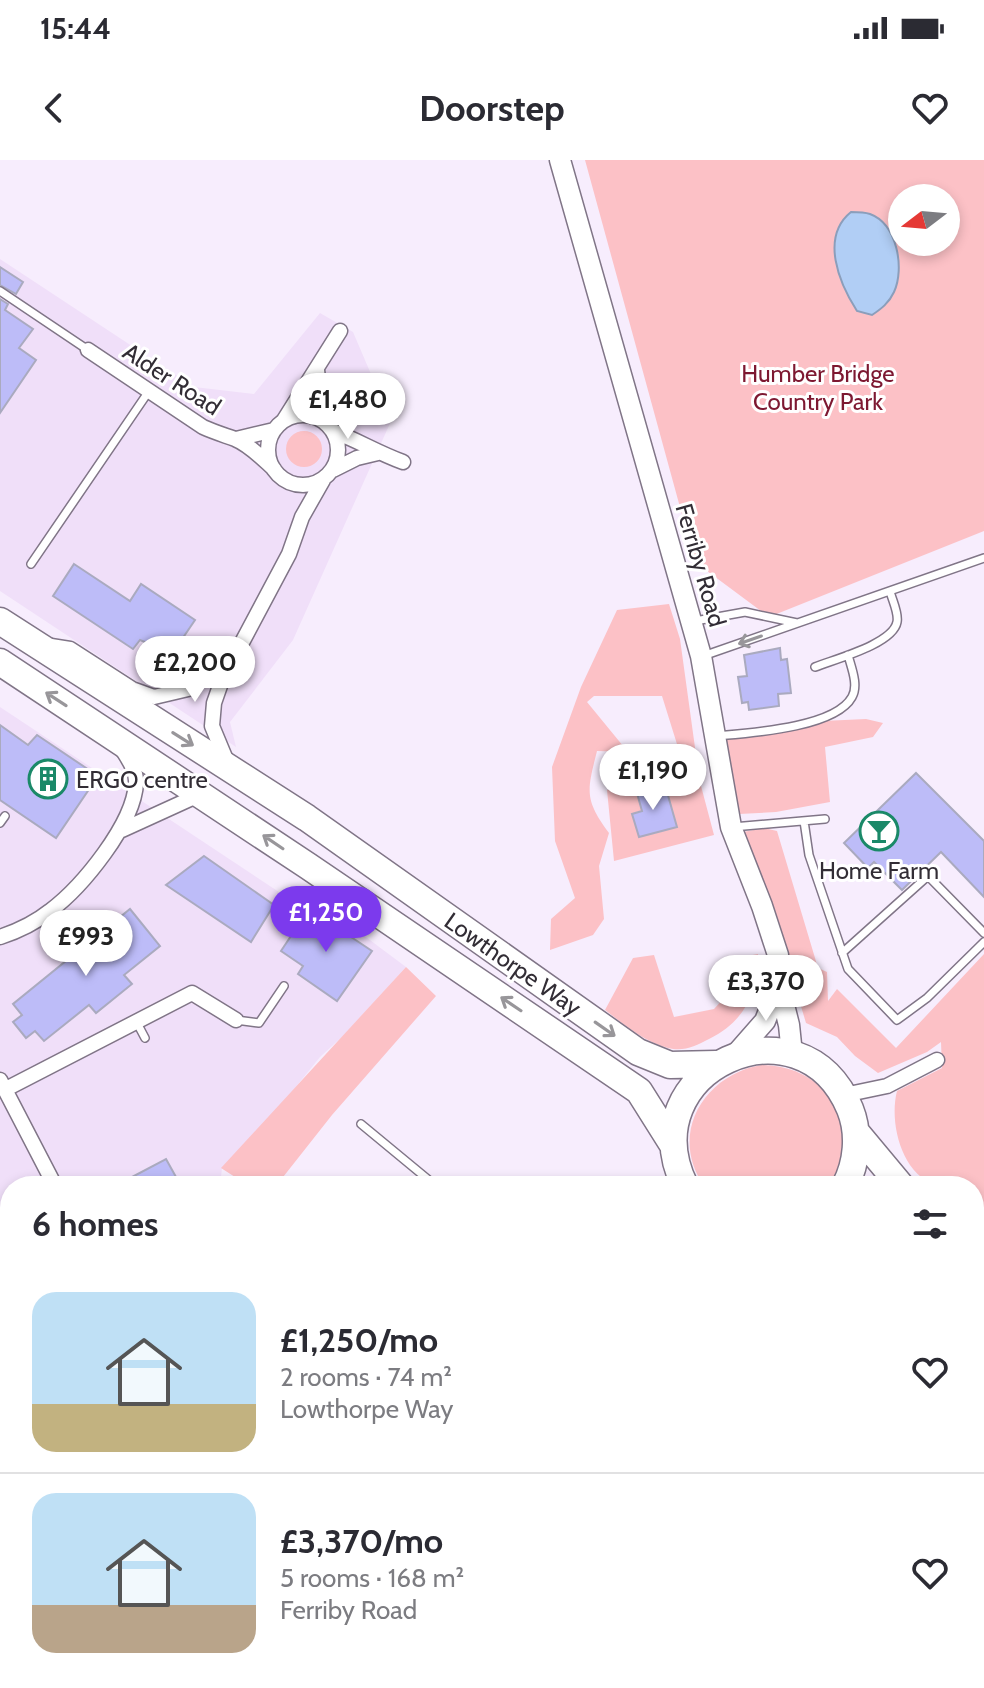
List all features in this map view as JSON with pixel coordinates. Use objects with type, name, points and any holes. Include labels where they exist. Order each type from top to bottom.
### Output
[{"type":"highway","name":"Lowthorpe Way","points":[[0,621],[307,818],[638,1052],[670,1065],[726,1059],[764,1050],[792,1054]]},
{"type":"highway","name":"Lowthorpe Way","points":[[0,662],[201,794],[639,1091],[673,1145]]},
{"type":"highway","points":[[792,1054],[812,1063],[830,1077],[844,1095],[856,1132],[856,1155],[849,1176]]},
{"type":"highway","points":[[681,1176],[673,1145],[676,1121],[684,1098],[698,1079],[726,1059]]},
{"type":"highway","points":[[856,1132],[893,1176]]},
{"type":"street","name":"Ferriby Road","points":[[560,160],[701,656],[731,827],[778,955],[779,985],[789,1025],[792,1054]]},
{"type":"street","points":[[302,517],[295,488],[279,474],[269,456],[269,442],[340,331]]},
{"type":"street","name":"Alder Road","points":[[88,350],[203,427],[220,436],[236,439],[262,457],[279,474]]},
{"type":"street","points":[[230,769],[212,726],[214,703],[242,642],[289,554],[302,517],[338,458],[338,444],[328,426],[317,370]]},
{"type":"street","points":[[236,439],[279,425],[297,415],[311,415],[378,453],[403,462]]},
{"type":"street","points":[[279,474],[296,485],[310,485],[357,458],[378,453]]},
{"type":"street","points":[[36,643],[70,649],[132,689],[154,697],[188,689],[242,642]]},
{"type":"street","points":[[0,948],[20,930],[51,911],[86,876],[122,830],[136,781],[131,763],[113,736]]},
{"type":"street","points":[[122,830],[201,794]]},
{"type":"street","points":[[0,937],[20,930]]},
{"type":"street","name":"Ferriby Road","points":[[726,1059],[765,1021],[779,985]]},
{"type":"street","points":[[50,1176],[3,1085],[192,993],[236,1020]]},
{"type":"street","points":[[844,1095],[887,1086],[937,1060]]},
{"type":"lane","points":[[0,291],[88,350]]},
{"type":"lane","points":[[31,564],[149,391]]},
{"type":"lane","points":[[701,656],[984,558]]},
{"type":"lane","points":[[815,667],[882,640],[897,624],[898,617],[890,591]]},
{"type":"lane","points":[[691,622],[745,612],[799,623]]},
{"type":"lane","points":[[714,736],[764,732],[832,715],[852,698],[856,682],[848,655]]},
{"type":"lane","points":[[731,827],[825,819]]},
{"type":"lane","points":[[804,821],[809,855],[848,969],[897,1020],[927,998],[984,942]]},
{"type":"lane","points":[[842,953],[928,876],[984,933]]},
{"type":"lane","points":[[236,1020],[259,1023],[284,986]]},
{"type":"lane","points":[[136,1021],[145,1038]]},
{"type":"lane","points":[[361,1124],[424,1176]]},
{"type":"shaded area","points":[[0,259],[194,387],[254,394],[320,313],[353,332],[391,421],[293,640],[230,722],[236,747],[0,591]]},
{"type":"shaded area","points":[[0,707],[294,902],[323,905],[406,967],[320,1057],[274,1114],[222,1168],[221,1176],[0,1176]]},
{"type":"green space","name":"Humber Bridge Country Park","points":[[585,160],[984,160],[984,531],[769,617],[695,562]]},
{"type":"green space","points":[[304,431],[317,436],[322,449],[317,462],[304,467],[291,462],[286,449],[291,436]]},
{"type":"green space","points":[[669,604],[680,639],[697,762],[681,757],[662,696],[594,696],[587,702],[628,752],[597,751],[591,776],[592,803],[609,833],[599,866],[604,919],[593,935],[550,950],[551,919],[575,898],[555,841],[552,767],[581,687],[617,610]]},
{"type":"green space","points":[[866,719],[883,723],[873,737],[825,747],[830,802],[776,812],[739,814],[725,738],[823,721]]},
{"type":"green space","points":[[696,767],[714,835],[614,861],[607,790]],"holes":[[[667,792],[677,827],[653,834],[646,810],[652,796]]]},
{"type":"green space","points":[[764,828],[777,831],[818,968],[827,972],[828,1001],[837,989],[896,1048],[984,954],[984,1176],[920,1176],[900,1145],[895,1117],[897,1091],[942,1068],[941,1042],[927,1052],[878,1073],[855,1056],[837,1037],[806,1023],[765,886],[743,832]]},
{"type":"green space","points":[[758,954],[755,982],[747,1005],[732,1024],[694,1046],[679,1049],[659,1045],[605,1010],[633,958],[654,955],[674,1017],[714,1009],[736,985],[747,956]]},
{"type":"green space","points":[[406,967],[436,996],[332,1115],[284,1176],[233,1176],[221,1168]]},
{"type":"green space","points":[[761,1065],[785,1068],[805,1076],[822,1088],[842,1122],[845,1143],[836,1176],[699,1176],[690,1147],[691,1128],[698,1110],[708,1094],[741,1071]]},
{"type":"water","points":[[851,212],[868,213],[879,219],[888,229],[888,256],[897,256],[899,271],[894,292],[872,315],[857,311],[839,274],[835,247],[836,234]]},
{"type":"building","points":[[0,267],[23,282],[16,294],[0,285]]},
{"type":"building","points":[[0,299],[8,304],[5,310],[33,329],[19,348],[36,360],[0,413]]},
{"type":"building","points":[[74,564],[130,601],[141,584],[195,620],[178,645],[157,647],[140,640],[133,649],[53,596]]},
{"type":"building","points":[[780,648],[781,660],[787,659],[791,693],[778,694],[779,706],[749,710],[748,702],[742,703],[738,677],[747,676],[744,655]]},
{"type":"building","name":"ERGO centre","points":[[0,725],[28,745],[37,735],[98,776],[56,838],[0,800]]},
{"type":"building","points":[[916,773],[984,841],[984,897],[941,852],[902,890],[874,862],[868,868],[844,843]]},
{"type":"building","points":[[650,783],[653,796],[667,792],[677,827],[639,837],[632,814],[642,811],[635,786]]},
{"type":"building","points":[[204,856],[274,905],[251,942],[166,885]]},
{"type":"building","points":[[130,909],[160,946],[124,975],[132,984],[96,1013],[89,1005],[44,1041],[35,1031],[26,1038],[13,1022],[22,1015],[13,1004]]},
{"type":"building","points":[[309,909],[372,951],[337,1001],[298,974],[303,966],[281,951]]},
{"type":"building","points":[[166,1159],[175,1176],[134,1176]]},
{"type":"place","name":"ERGO centre","points":[[48,779]]},
{"type":"place","name":"Home Farm","points":[[879,831]]}]
